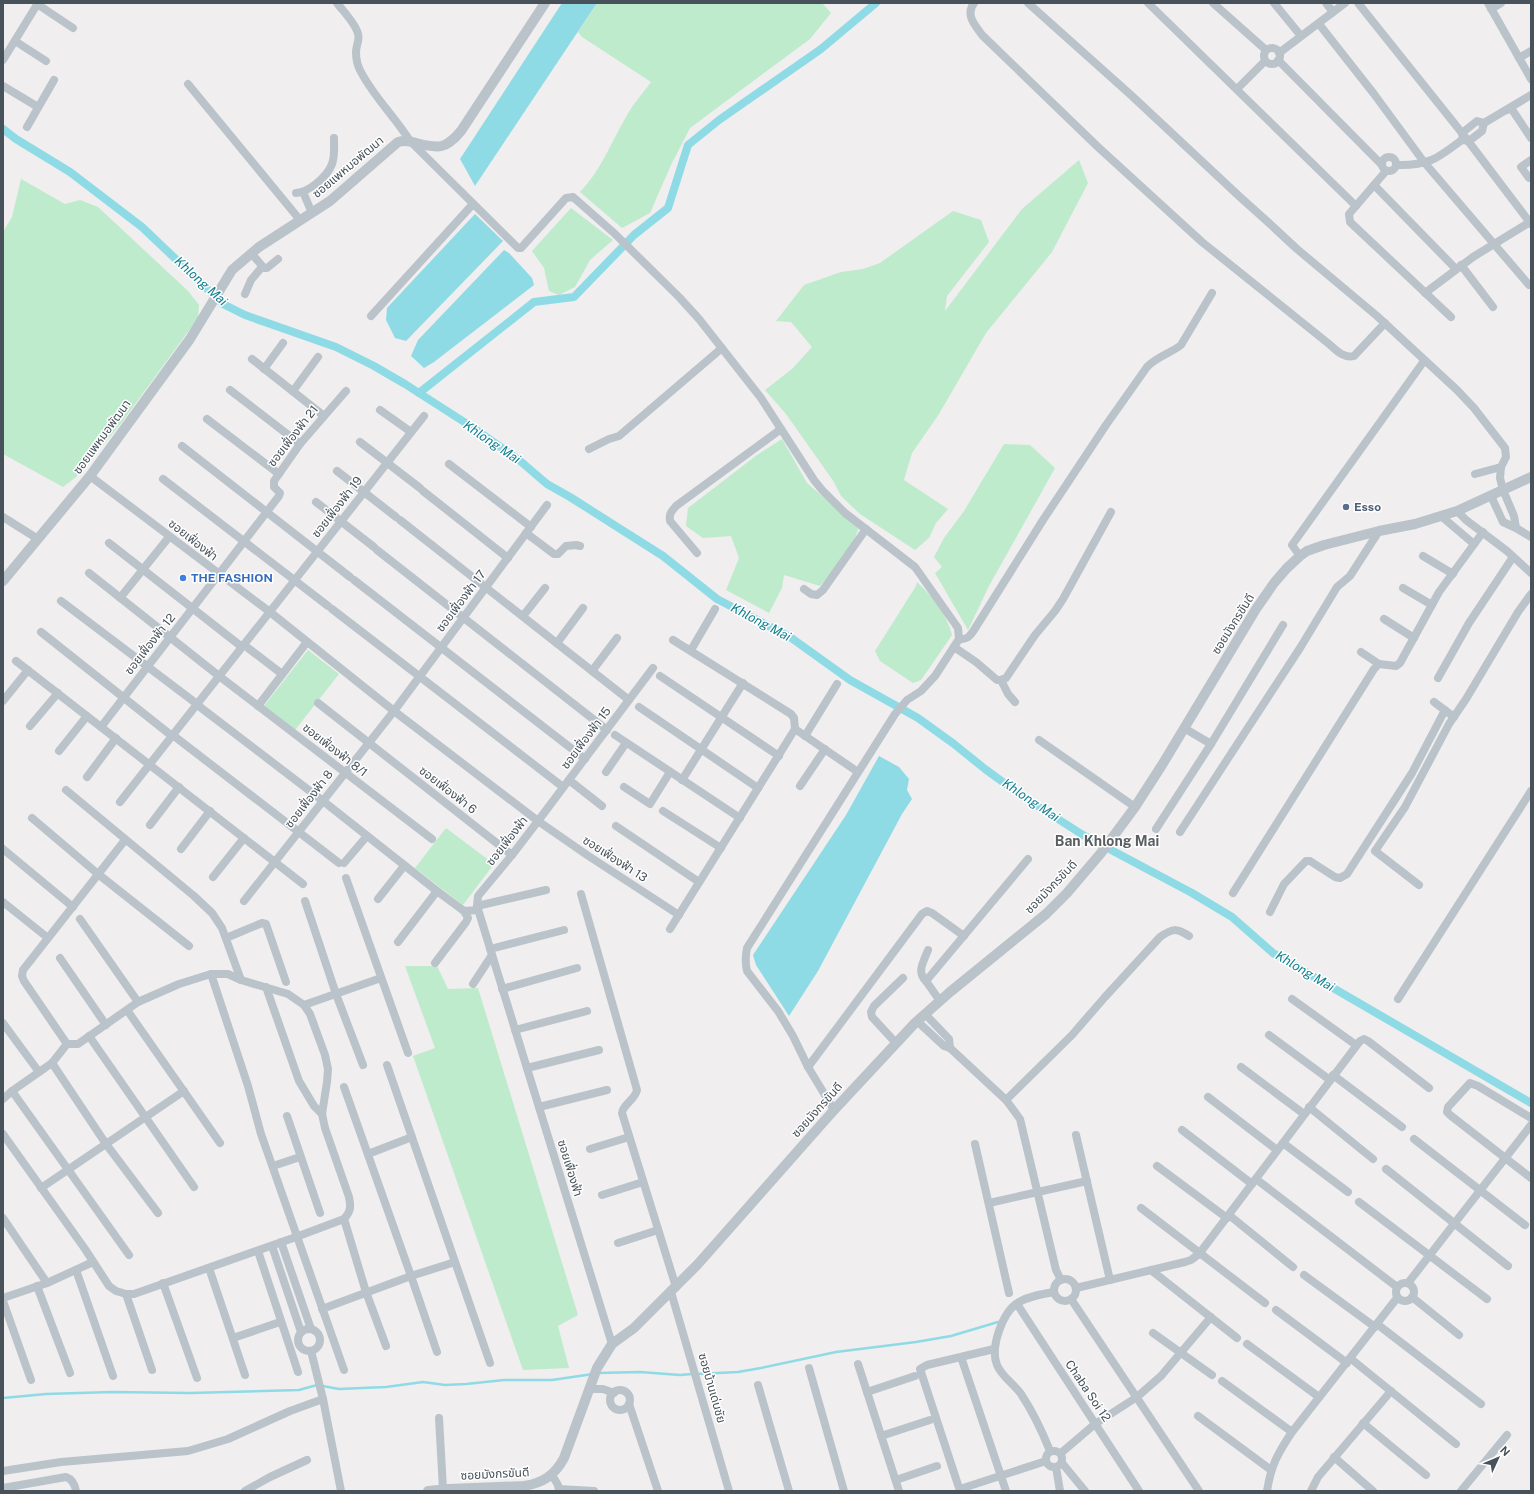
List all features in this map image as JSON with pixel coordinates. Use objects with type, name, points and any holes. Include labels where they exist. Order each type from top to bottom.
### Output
[{"type":"street","points":[[337,3],[358,31],[359,42],[356,50],[356,59],[361,72],[379,100],[400,125],[410,141],[518,248],[522,248],[566,198],[572,197],[577,200],[614,233],[679,298],[722,348],[757,393],[822,490],[845,513],[909,561],[920,572],[958,628],[959,639],[954,648],[927,686],[907,700],[895,714],[815,843],[747,948],[745,957],[747,971],[778,1010],[808,1067],[834,1110]]},
{"type":"street","points":[[410,141],[429,146],[439,146],[450,143],[461,130],[545,3]]},
{"type":"street","points":[[974,3],[969,14],[982,35],[1098,147],[1202,242],[1345,357],[1349,358],[1354,356],[1385,324]]},
{"type":"street","points":[[1028,3],[1144,107],[1251,208],[1385,324],[1457,390],[1474,408],[1505,448],[1506,457],[1501,467],[1500,478],[1514,516],[1516,528]]},
{"type":"street","points":[[1148,3],[1356,206]]},
{"type":"street","points":[[1213,3],[1266,50]]},
{"type":"street","points":[[1274,3],[1301,36]]},
{"type":"street","points":[[1326,3],[1333,12]]},
{"type":"street","points":[[1265,61],[1272,64],[1278,56],[1301,36],[1346,3]]},
{"type":"street","points":[[1358,3],[1530,223],[1458,267],[1425,293]]},
{"type":"street","points":[[1502,3],[1489,6],[1531,79]]},
{"type":"street","points":[[3,60],[38,4],[73,28]]},
{"type":"street","points":[[1318,24],[1374,94],[1424,162],[1528,285]]},
{"type":"street","points":[[14,41],[46,61]]},
{"type":"street","points":[[1266,50],[1273,48],[1278,56],[1383,168],[1388,172],[1394,170],[1396,165]]},
{"type":"street","points":[[1265,61],[1264,54],[1266,50]]},
{"type":"street","points":[[1519,58],[1531,51]]},
{"type":"street","points":[[1237,89],[1265,61]]},
{"type":"street","points":[[26,127],[54,80]]},
{"type":"street","points":[[188,84],[300,220]]},
{"type":"street","points":[[3,86],[38,107]]},
{"type":"street","points":[[1396,165],[1408,165],[1433,160],[1464,138],[1482,131],[1484,123],[1531,95]]},
{"type":"street","points":[[1496,116],[1511,108],[1531,138]]},
{"type":"street","points":[[313,212],[299,193],[311,189],[331,167],[335,154],[334,138]]},
{"type":"street","name":"ซอยแพหมอพัฒนา","points":[[3,581],[90,476],[190,339],[232,270],[251,253],[330,201],[398,142],[410,141]]},
{"type":"street","points":[[1396,165],[1394,160],[1388,157],[1383,160],[1383,168],[1374,185],[1348,214],[1350,222],[1452,317]]},
{"type":"street","points":[[1531,160],[1520,167],[1529,178],[1531,177]]},
{"type":"street","points":[[1374,185],[1458,267],[1493,307]]},
{"type":"street","points":[[371,316],[473,204]]},
{"type":"street","points":[[251,253],[262,267],[267,268],[278,259]]},
{"type":"street","points":[[245,294],[251,280],[262,267]]},
{"type":"street","points":[[959,639],[964,640],[974,630],[1043,520],[1106,425],[1147,367],[1153,362],[1174,351],[1181,345],[1212,293]]},
{"type":"street","points":[[264,369],[283,343]]},
{"type":"street","points":[[589,449],[609,439],[619,436],[722,348]]},
{"type":"street","points":[[293,391],[318,358]]},
{"type":"street","points":[[252,359],[324,416]]},
{"type":"street","points":[[1300,556],[1292,545],[1424,361]]},
{"type":"street","points":[[230,390],[300,444]]},
{"type":"street","name":"ซอยเฟื่องฟ้า 21","points":[[218,574],[280,495],[273,484],[279,474],[300,444],[346,391]]},
{"type":"street","points":[[380,410],[411,432]]},
{"type":"street","name":"ซอยเฟื่องฟ้า 19","points":[[120,802],[245,648],[270,612],[424,416]]},
{"type":"street","points":[[207,419],[279,474]]},
{"type":"street","points":[[697,553],[670,521],[669,516],[671,512],[676,506],[781,428]]},
{"type":"street","points":[[360,442],[422,489],[508,558]]},
{"type":"street","points":[[182,446],[585,759]]},
{"type":"street","points":[[448,464],[528,530],[554,554],[558,554],[566,546],[580,546]]},
{"type":"street","points":[[1475,474],[1501,467]]},
{"type":"street","points":[[337,471],[629,700]]},
{"type":"street","name":"ซอยเฟื่องฟ้า","points":[[90,476],[270,612],[394,711],[538,821],[478,896],[478,908],[612,1344]]},
{"type":"street","name":"ซอยมังกรขันดี","points":[[428,1491],[443,1489],[511,1489],[536,1484],[552,1475],[564,1458],[597,1368],[612,1344],[634,1328],[673,1289],[834,1110],[921,1017],[1046,914],[1067,893],[1101,853],[1134,807],[1184,728],[1256,608],[1274,583],[1300,556],[1307,551],[1324,545],[1379,531],[1415,524],[1457,511],[1531,477]]},
{"type":"street","points":[[163,479],[564,787]]},
{"type":"street","points":[[1491,496],[1503,522],[1531,537]]},
{"type":"street","points":[[316,502],[607,730]]},
{"type":"street","name":"ซอยเฟื่องฟ้า 17","points":[[394,711],[548,505]]},
{"type":"street","points":[[1457,511],[1531,573]]},
{"type":"street","points":[[954,648],[976,662],[997,680],[1006,678],[1035,635],[1059,605],[1111,512]]},
{"type":"street","points":[[1441,516],[1474,544]]},
{"type":"street","points":[[3,517],[38,539]]},
{"type":"street","points":[[804,589],[811,594],[817,594],[823,590],[866,529]]},
{"type":"street","points":[[1180,832],[1295,655],[1337,587],[1350,576],[1379,531]]},
{"type":"street","points":[[1361,652],[1379,664],[1396,666],[1400,664],[1439,592],[1454,574],[1483,532]]},
{"type":"street","points":[[120,598],[169,537]]},
{"type":"street","points":[[109,543],[143,568],[193,609],[282,674]]},
{"type":"street","points":[[1423,556],[1454,574]]},
{"type":"street","points":[[1438,678],[1469,623],[1513,557]]},
{"type":"street","name":"ซอยเฟื่องฟ้า 8/1","points":[[89,573],[221,678],[432,839]]},
{"type":"street","name":"ซอยเฟื่องฟ้า 12","points":[[101,727],[193,609],[218,574]]},
{"type":"street","points":[[523,616],[545,588]]},
{"type":"street","points":[[1403,588],[1432,605]]},
{"type":"street","points":[[1419,885],[1375,851],[1405,807],[1454,717],[1518,612],[1531,594]]},
{"type":"street","points":[[61,601],[149,666],[404,866],[464,911],[468,918],[466,922],[435,963]]},
{"type":"street","points":[[557,643],[583,608]]},
{"type":"street","points":[[690,650],[715,609]]},
{"type":"street","points":[[1384,619],[1414,638]]},
{"type":"street","points":[[1156,829],[1211,744],[1283,625]]},
{"type":"street","points":[[41,632],[173,736],[342,863],[347,860],[367,836]]},
{"type":"street","points":[[592,671],[616,638]]},
{"type":"street","points":[[670,929],[795,729],[793,716],[791,714],[673,640]]},
{"type":"street","points":[[258,706],[307,642]]},
{"type":"street","points":[[16,661],[303,884]]},
{"type":"street","points":[[1233,893],[1374,669],[1379,664]]},
{"type":"street","name":"ซอยเฟื่องฟ้า 15","points":[[538,821],[653,668]]},
{"type":"street","points":[[3,701],[28,670]]},
{"type":"street","points":[[660,676],[779,756]]},
{"type":"street","points":[[1001,680],[1008,694],[1015,702]]},
{"type":"street","points":[[682,780],[743,683]]},
{"type":"street","points":[[805,736],[838,684]]},
{"type":"street","points":[[30,726],[58,693]]},
{"type":"street","points":[[1434,702],[1454,717]]},
{"type":"street","name":"ซอยเฟื่องฟ้า 6","points":[[318,703],[512,855]]},
{"type":"street","points":[[639,707],[758,788]]},
{"type":"street","points":[[1270,912],[1284,884],[1306,861],[1310,861],[1335,877],[1340,878],[1347,874],[1412,773],[1445,710]]},
{"type":"street","name":"ซอยเฟื่องฟ้า 8","points":[[244,901],[394,711]]},
{"type":"street","points":[[59,751],[87,716]]},
{"type":"street","points":[[1184,728],[1211,744]]},
{"type":"street","points":[[795,729],[858,772]]},
{"type":"street","points":[[615,735],[740,818]]},
{"type":"street","points":[[86,777],[116,738]]},
{"type":"street","points":[[1038,740],[1134,807]]},
{"type":"street","points":[[606,772],[626,743]]},
{"type":"street","points":[[800,786],[825,749]]},
{"type":"street","points":[[624,787],[650,804],[670,772]]},
{"type":"street","points":[[569,780],[602,806]]},
{"type":"street","points":[[150,825],[179,787]]},
{"type":"street","points":[[66,790],[194,896],[212,913],[222,928],[241,980]]},
{"type":"street","points":[[1398,999],[1531,791]]},
{"type":"street","points":[[663,810],[721,848]]},
{"type":"street","points":[[181,849],[210,811]]},
{"type":"street","points":[[32,818],[98,874],[189,946]]},
{"type":"street","name":"ซอยเฟื่องฟ้า 13","points":[[538,821],[679,915]]},
{"type":"street","points":[[616,826],[699,882]]},
{"type":"street","points":[[213,877],[244,838]]},
{"type":"street","points":[[67,1044],[24,981],[22,976],[23,970],[126,840]]},
{"type":"street","points":[[3,849],[73,907]]},
{"type":"street","points":[[926,981],[1028,859]]},
{"type":"street","points":[[378,899],[404,866]]},
{"type":"street","points":[[346,878],[408,1053]]},
{"type":"street","points":[[464,911],[546,890]]},
{"type":"street","points":[[398,942],[437,891]]},
{"type":"street","name":"ซอยบ้านเด่นชัย","points":[[581,894],[637,1090],[636,1095],[622,1110],[658,1230],[697,1379],[729,1491]]},
{"type":"street","points":[[305,901],[336,994],[363,1065]]},
{"type":"street","points":[[3,902],[48,938]]},
{"type":"street","points":[[808,1067],[922,914],[927,911],[932,913],[964,936]]},
{"type":"street","points":[[80,919],[138,1002]]},
{"type":"street","points":[[226,938],[262,924],[266,924],[268,926],[286,982]]},
{"type":"street","points":[[473,984],[491,952],[564,930]]},
{"type":"street","points":[[1006,1100],[1072,1035],[1105,996],[1160,937],[1169,931],[1176,930],[1189,936]]},
{"type":"street","points":[[928,950],[920,971],[922,977],[940,1001]]},
{"type":"street","points":[[60,958],[106,1025]]},
{"type":"street","points":[[502,989],[577,968]]},
{"type":"street","points":[[3,1134],[109,1286],[116,1291],[126,1294],[134,1294],[272,1246],[344,1218],[348,1214],[351,1207],[349,1197],[325,1128],[322,1114],[328,1069],[325,1055],[314,1021],[304,1005],[288,994],[241,980],[228,974],[211,974],[172,987],[138,1002],[78,1044],[67,1044]]},
{"type":"street","points":[[211,974],[248,1086],[261,1134],[344,1370]]},
{"type":"street","points":[[304,1005],[381,978]]},
{"type":"street","points":[[896,1043],[872,1016],[872,1012],[874,1006],[903,978]]},
{"type":"street","points":[[266,987],[299,1081],[314,1106],[322,1114]]},
{"type":"street","points":[[1292,999],[1356,1045]]},
{"type":"street","points":[[127,1010],[220,1143]]},
{"type":"street","points":[[515,1030],[587,1011]]},
{"type":"street","points":[[921,1017],[949,1039],[950,1048],[1006,1100],[1020,1119],[1056,1270],[1061,1280]]},
{"type":"street","points":[[3,1023],[39,1072]]},
{"type":"street","points":[[1269,1035],[1332,1077],[1402,1127]]},
{"type":"street","points":[[89,1036],[194,1187]]},
{"type":"street","points":[[1076,1288],[1185,1262],[1192,1260],[1199,1254],[1360,1041],[1364,1039],[1368,1041],[1429,1088]]},
{"type":"street","points":[[8,1094],[52,1063],[67,1044]]},
{"type":"street","points":[[527,1068],[599,1050]]},
{"type":"street","points":[[52,1063],[106,1144],[158,1214]]},
{"type":"street","points":[[387,1065],[490,1363]]},
{"type":"street","points":[[1241,1067],[1304,1114]]},
{"type":"street","points":[[1531,1118],[1478,1086],[1470,1083],[1448,1107],[1447,1112],[1531,1178]]},
{"type":"street","points":[[3,1087],[68,1170],[129,1255]]},
{"type":"street","points":[[344,1087],[437,1352]]},
{"type":"street","points":[[538,1107],[607,1090]]},
{"type":"street","points":[[41,1188],[184,1091]]},
{"type":"street","points":[[1208,1097],[1277,1150]]},
{"type":"street","points":[[1309,1107],[1373,1159]]},
{"type":"street","points":[[287,1116],[320,1213]]},
{"type":"street","points":[[1408,1283],[1531,1125]]},
{"type":"street","points":[[1182,1130],[1254,1181],[1397,1287]]},
{"type":"street","points":[[1076,1135],[1110,1280]]},
{"type":"street","points":[[368,1154],[412,1137]]},
{"type":"street","points":[[590,1149],[629,1137]]},
{"type":"street","points":[[1414,1139],[1525,1225]]},
{"type":"street","points":[[1283,1143],[1348,1192]]},
{"type":"street","points":[[975,1144],[1009,1292]]},
{"type":"street","points":[[273,1166],[300,1157]]},
{"type":"street","points":[[1157,1166],[1293,1266]]},
{"type":"street","points":[[1386,1169],[1508,1266]]},
{"type":"street","points":[[602,1195],[643,1182]]},
{"type":"street","points":[[989,1203],[1087,1182]]},
{"type":"street","points":[[1359,1202],[1487,1300]]},
{"type":"street","points":[[1141,1208],[1199,1254],[1265,1303]]},
{"type":"street","points":[[3,1218],[47,1283]]},
{"type":"street","points":[[344,1218],[366,1292],[386,1346]]},
{"type":"street","points":[[618,1243],[658,1230]]},
{"type":"street","points":[[281,1242],[311,1329],[316,1332],[319,1337],[319,1343],[316,1348],[311,1351],[305,1351],[298,1343],[298,1337],[301,1332],[311,1329]]},
{"type":"street","points":[[272,1246],[301,1332]]},
{"type":"street","points":[[258,1251],[280,1322],[298,1372]]},
{"type":"street","points":[[31,1380],[4,1297],[47,1283],[93,1262]]},
{"type":"street","points":[[322,1309],[411,1276],[455,1262]]},
{"type":"street","points":[[209,1268],[245,1374]]},
{"type":"street","points":[[76,1270],[113,1376]]},
{"type":"street","points":[[1151,1270],[1236,1338]]},
{"type":"street","points":[[1304,1275],[1376,1325],[1481,1404]]},
{"type":"street","points":[[1066,1279],[1071,1281],[1076,1288],[1076,1292],[1071,1299],[1066,1301],[1056,1297],[1054,1292],[1054,1287],[1061,1280],[1066,1279]]},
{"type":"street","points":[[163,1283],[197,1378]]},
{"type":"street","points":[[1402,1283],[1408,1283],[1414,1291],[1412,1297],[1405,1302],[1398,1298],[1395,1292],[1397,1287],[1402,1283]]},
{"type":"street","points":[[38,1286],[70,1373]]},
{"type":"street","points":[[1050,1451],[1037,1420],[1031,1410],[1019,1392],[1001,1372],[997,1364],[994,1349],[1001,1326],[1006,1316],[1017,1304],[1039,1295],[1054,1292]]},
{"type":"street","points":[[126,1294],[152,1370]]},
{"type":"street","points":[[1412,1297],[1458,1335]]},
{"type":"street","points":[[1267,1491],[1271,1470],[1279,1451],[1319,1397],[1398,1298]]},
{"type":"street","points":[[1071,1299],[1199,1491]]},
{"type":"street","name":"Chaba Soi 12","points":[[1017,1304],[1139,1491]]},
{"type":"street","points":[[1276,1310],[1391,1390],[1456,1444]]},
{"type":"street","points":[[1061,1453],[1095,1424],[1137,1397],[1161,1376],[1211,1317]]},
{"type":"street","points":[[233,1338],[280,1322]]},
{"type":"street","points":[[1153,1333],[1212,1376]]},
{"type":"street","points":[[1247,1344],[1319,1397]]},
{"type":"street","points":[[994,1349],[927,1364],[920,1369],[960,1490],[1046,1461]]},
{"type":"street","points":[[311,1351],[322,1395],[341,1491]]},
{"type":"street","points":[[961,1356],[1006,1491]]},
{"type":"street","points":[[858,1364],[899,1491]]},
{"type":"street","points":[[809,1368],[844,1491]]},
{"type":"street","points":[[867,1392],[915,1376]]},
{"type":"street","points":[[1222,1381],[1292,1432]]},
{"type":"street","points":[[591,1384],[603,1390],[614,1393]]},
{"type":"street","points":[[758,1385],[789,1491]]},
{"type":"street","points":[[629,1404],[622,1410],[613,1407],[610,1402],[612,1395],[620,1390],[626,1392],[630,1398],[629,1404],[658,1491]]},
{"type":"street","points":[[1311,1491],[1318,1476],[1391,1390]]},
{"type":"street","points":[[3,1471],[61,1462],[188,1451],[228,1439],[322,1395]]},
{"type":"street","points":[[1198,1416],[1271,1470]]},
{"type":"street","points":[[439,1418],[443,1489]]},
{"type":"street","points":[[881,1436],[930,1420]]},
{"type":"street","points":[[1363,1423],[1426,1475]]},
{"type":"street","points":[[1462,1491],[1507,1435]]},
{"type":"street","points":[[1050,1451],[1058,1451],[1061,1453]]},
{"type":"street","points":[[1050,1451],[1046,1457],[1046,1461],[1050,1466],[1059,1465]]},
{"type":"street","points":[[1060,1491],[1059,1465],[1063,1456],[1061,1453]]},
{"type":"street","points":[[1334,1457],[1373,1491]]},
{"type":"street","points":[[245,1491],[270,1477],[307,1460]]},
{"type":"street","points":[[1059,1465],[1085,1491]]},
{"type":"street","points":[[896,1480],[937,1466]]},
{"type":"street","points":[[552,1475],[559,1490],[594,1491]]},
{"type":"street","points":[[3,1488],[66,1477],[70,1479],[75,1486],[76,1491]]},
{"type":"green space","points":[[597,3],[822,3],[831,13],[810,39],[690,128],[671,165],[650,213],[622,228],[580,192],[594,175],[632,108],[651,82],[582,37],[578,32]]},
{"type":"green space","points":[[1079,160],[1088,183],[1052,252],[986,333],[939,414],[912,453],[904,480],[948,509],[936,523],[929,538],[915,550],[860,514],[841,496],[834,482],[786,414],[765,390],[792,369],[812,347],[791,322],[776,321],[804,285],[841,272],[863,269],[880,263],[953,211],[981,220],[989,242],[947,296],[945,311],[1022,209]]},
{"type":"green space","points":[[21,179],[65,204],[80,200],[98,207],[188,291],[199,305],[198,318],[119,426],[76,477],[63,487],[3,454],[3,232],[12,217]]},
{"type":"green space","points":[[571,208],[613,240],[590,260],[575,287],[559,295],[549,291],[544,268],[532,251]]},
{"type":"green space","points":[[782,439],[807,483],[837,509],[860,525],[848,555],[820,586],[784,575],[782,588],[769,613],[726,590],[739,558],[731,536],[703,538],[686,526],[688,508],[757,455]]},
{"type":"green space","points":[[1004,444],[1030,445],[1055,468],[989,586],[968,630],[935,573],[942,567],[934,557],[944,538],[964,511]]},
{"type":"green space","points":[[917,582],[939,606],[947,620],[952,635],[921,680],[913,683],[880,661],[875,651],[916,586]]},
{"type":"green space","points":[[308,650],[339,674],[295,730],[264,706]]},
{"type":"green space","points":[[446,828],[494,864],[463,905],[415,868]]},
{"type":"green space","points":[[405,966],[437,966],[448,989],[478,988],[578,1315],[558,1326],[569,1368],[523,1370],[413,1056],[435,1048]]},
{"type":"water","points":[[562,3],[597,3],[475,186],[460,159]]},
{"type":"water","points":[[475,214],[503,241],[406,341],[395,338],[386,320],[387,308]]},
{"type":"water","points":[[504,250],[509,253],[532,278],[534,285],[434,362],[424,368],[411,356],[418,340]]},
{"type":"water","points":[[879,756],[899,767],[909,779],[907,790],[912,799],[902,814],[818,971],[789,1016],[756,965],[753,955],[846,815]]},
{"type":"waterway","points":[[419,393],[534,302],[574,297],[634,235],[668,208],[688,145],[719,120],[821,49],[876,3]]},
{"type":"waterway","name":"Khlong Mai","points":[[3,129],[16,139],[70,172],[142,227],[223,304],[245,315],[336,347],[374,366],[405,384],[472,427],[519,460],[547,484],[663,556],[717,599],[790,637],[850,680],[918,718],[1022,796],[1083,835],[1192,893],[1232,917],[1273,953],[1531,1103]]},
{"type":"waterway","points":[[697,1374],[738,1372],[836,1352],[951,1336],[998,1322]]},
{"type":"waterway","points":[[598,1373],[640,1372],[680,1375],[692,1374]]},
{"type":"waterway","points":[[3,1398],[46,1394],[112,1392],[190,1393],[299,1390],[317,1385],[339,1389],[386,1387],[423,1382],[445,1385],[504,1380],[552,1380],[593,1374]]},
{"type":"place","name":"Esso","points":[[1346,507]]},
{"type":"place","name":"THE FASHION","points":[[183,578]]},
{"type":"district","name":"Ban Khlong Mai","points":[[1107,841]]}]
